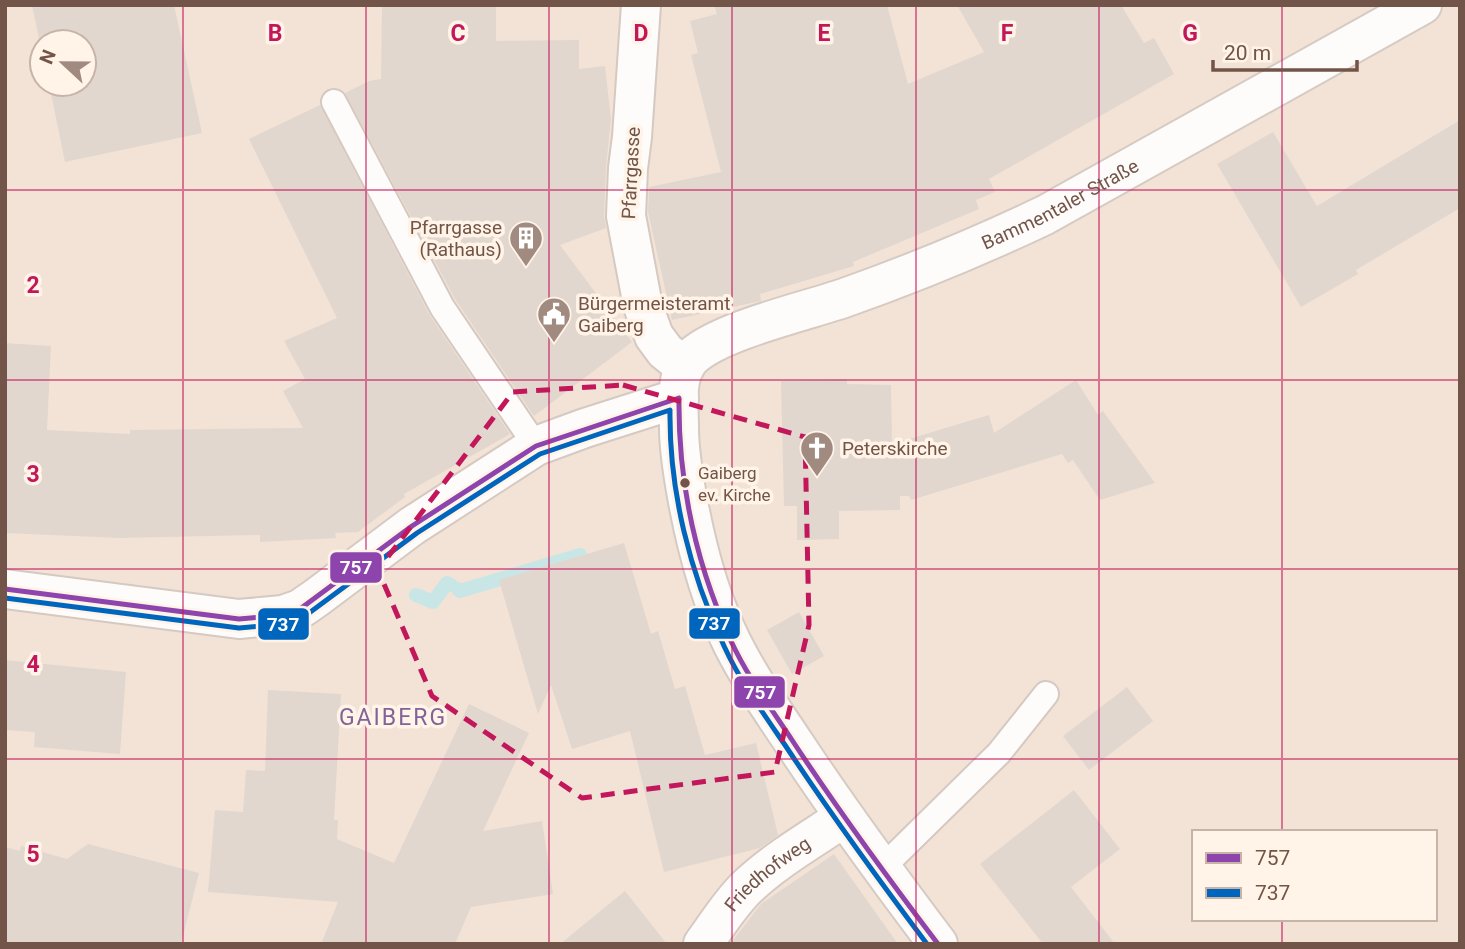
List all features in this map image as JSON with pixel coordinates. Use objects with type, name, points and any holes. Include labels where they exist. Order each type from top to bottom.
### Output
[{"type":"main road","name":"Pfarrgasse","points":[[641,5],[626,216],[643,306],[654,336],[682,382]]},
{"type":"main road","name":"Bammentaler Straße","points":[[682,382],[692,357],[731,335],[880,285],[999,237],[1422,5]]},
{"type":"main road","points":[[5,589],[239,619],[283,615],[316,598],[412,526],[536,446],[584,428],[682,382],[680,444],[688,500],[700,555],[731,642],[759,691],[843,818],[938,944]]},
{"type":"main road","name":"Friedhofweg","points":[[703,944],[727,909],[747,887],[843,818]]},
{"type":"lane","points":[[334,102],[442,307],[536,446]]},
{"type":"lane","points":[[881,869],[999,754],[1046,694]]},
{"type":"highlighted area","points":[[623,385],[805,437],[809,625],[775,772],[582,798],[432,696],[378,570],[513,392]]},
{"type":"shaded area","points":[[5,5],[1460,5],[1460,944],[5,944]]},
{"type":"building","points":[[32,5],[174,5],[202,133],[65,162],[52,98],[98,98],[98,28],[37,28]]},
{"type":"building","points":[[382,5],[496,5],[496,41],[579,40],[579,69],[605,66],[611,119],[606,167],[606,228],[560,245],[632,342],[534,416],[455,299],[345,93],[369,81],[381,79]]},
{"type":"building","points":[[714,5],[887,5],[908,84],[984,52],[957,5],[1121,5],[1144,43],[1154,38],[1174,74],[989,179],[995,192],[976,200],[979,209],[853,262],[854,266],[760,294],[761,301],[672,320],[648,212],[649,187],[721,172],[691,55],[698,53],[690,21],[717,14]]},
{"type":"building","points":[[320,105],[429,314],[510,434],[404,494],[405,497],[358,532],[335,533],[336,538],[260,542],[260,535],[120,538],[5,533],[5,343],[51,346],[47,430],[130,434],[130,430],[303,428],[283,391],[305,379],[284,341],[337,318],[249,139]]},
{"type":"building","points":[[1460,120],[1460,208],[1356,270],[1358,274],[1301,307],[1217,164],[1273,132],[1317,206]]},
{"type":"building","points":[[847,379],[847,384],[891,385],[892,444],[989,415],[994,433],[1076,380],[1098,415],[1103,411],[1155,483],[1100,500],[1073,460],[1068,463],[1062,454],[911,500],[909,496],[900,496],[900,510],[839,511],[839,539],[797,540],[797,506],[784,506],[781,381]]},
{"type":"building","points":[[624,543],[651,634],[658,631],[675,689],[685,686],[705,755],[756,743],[778,835],[760,848],[664,872],[630,731],[572,749],[551,685],[538,714],[499,580]]},
{"type":"building","points":[[799,612],[824,656],[792,674],[767,630]]},
{"type":"building","points":[[5,660],[126,672],[120,754],[34,747],[35,732],[5,730]]},
{"type":"building","points":[[1127,687],[1153,721],[1089,770],[1063,736]]},
{"type":"building","points":[[268,690],[341,694],[334,820],[338,820],[337,839],[394,863],[469,704],[529,733],[483,831],[542,821],[553,894],[471,907],[455,944],[321,944],[338,902],[208,892],[215,810],[243,812],[246,770],[265,771]]},
{"type":"building","points":[[1074,790],[1120,849],[1071,887],[1115,944],[1043,944],[980,864]]},
{"type":"building","points":[[88,844],[199,873],[181,944],[5,944],[5,847],[20,851],[21,846],[67,859]]},
{"type":"building","points":[[834,854],[898,944],[730,944],[761,904]]},
{"type":"building","points":[[625,891],[667,944],[560,944]]},
{"type":"waterway","points":[[458,589],[460,591],[580,555]]},
{"type":"waterway","points":[[416,595],[433,602],[447,583],[451,585]]},
{"type":"transit line","name":"757","points":[[679,398],[682,461],[692,522],[708,582],[731,641],[744,667],[827,792],[938,944]]},
{"type":"transit line","name":"757","points":[[5,589],[239,619],[283,615],[300,609],[412,526],[536,446],[679,398]]},
{"type":"transit line","name":"737","points":[[5,598],[239,628],[285,624],[305,616],[417,533],[540,454],[670,410],[673,471],[684,531],[701,590],[724,646],[752,697],[854,846],[927,944]]},
{"type":"place","name":"Pfarrgasse (Rathaus)","points":[[526,268]]},
{"type":"place","name":"Bürgermeisteramt Gaiberg","points":[[554,344]]},
{"type":"place","name":"Peterskirche","points":[[817,478]]},
{"type":"place","name":"Gaiberg ev. Kirche","points":[[685,483]]},
{"type":"district","name":"GAIBERG","points":[[393,717]]}]
